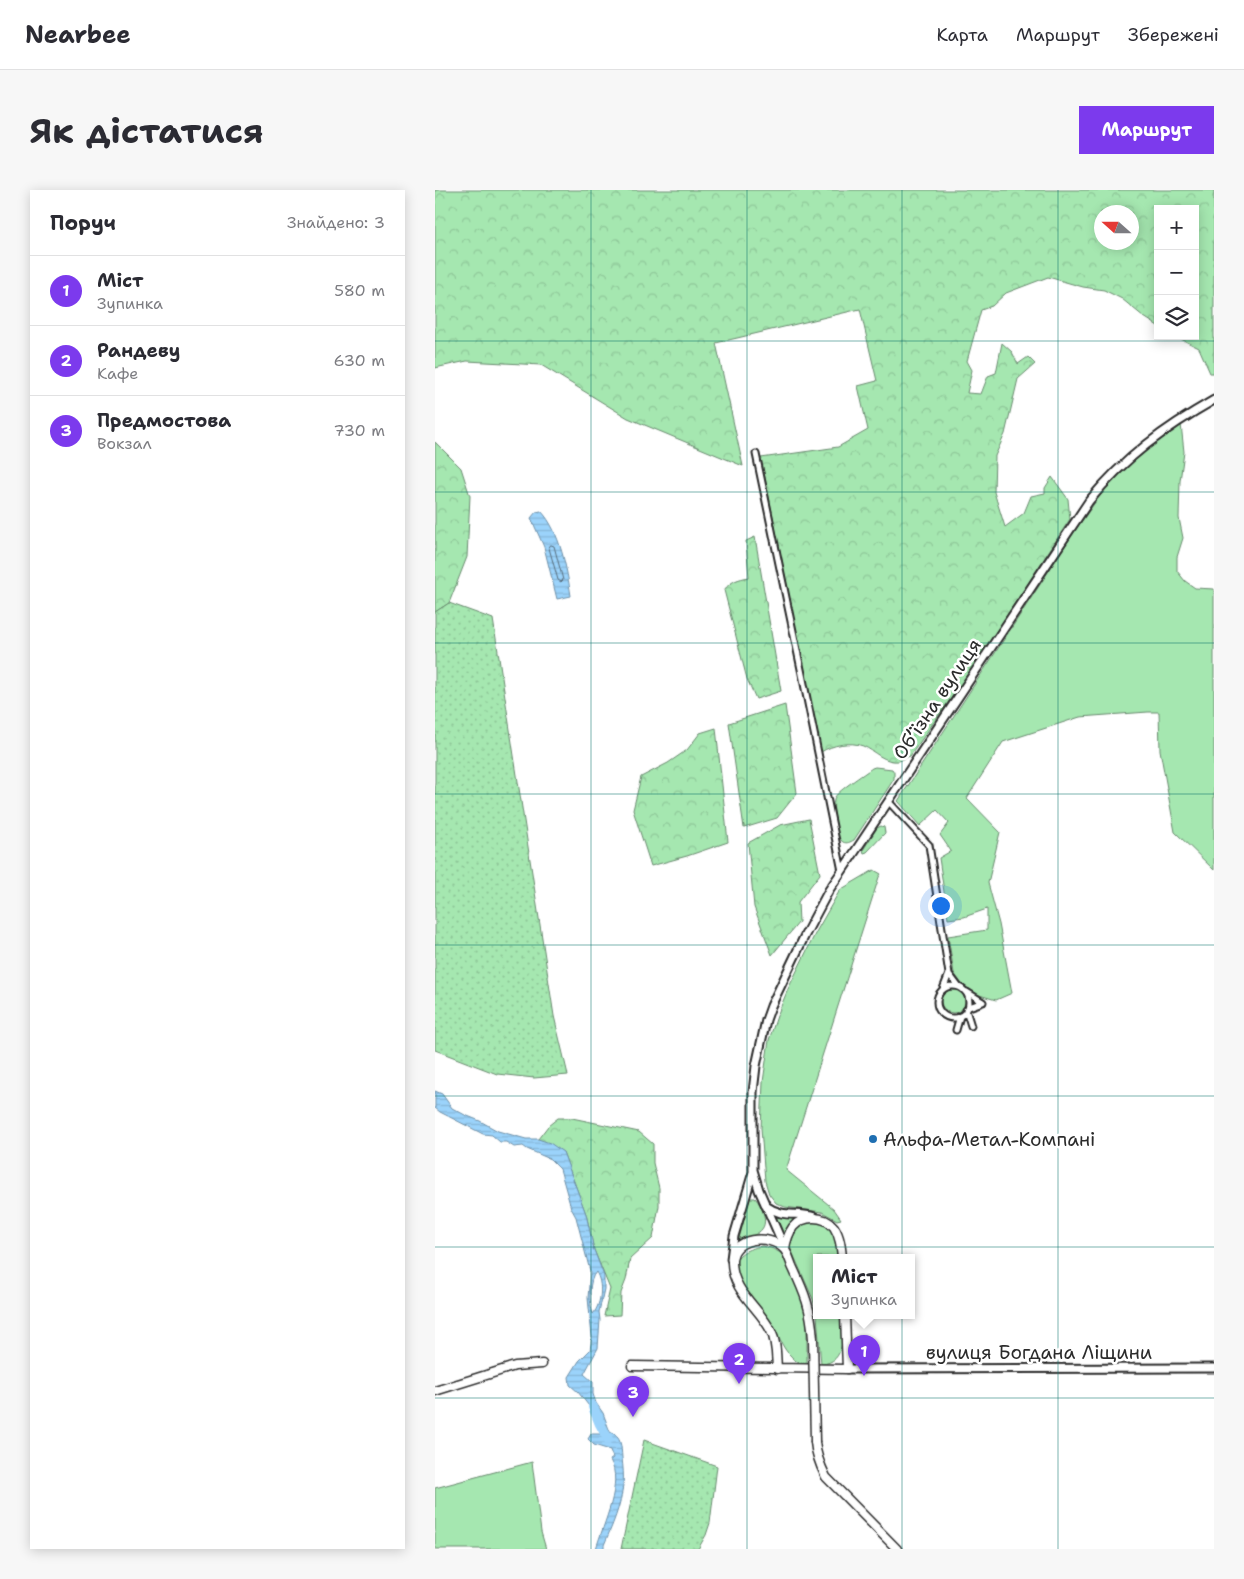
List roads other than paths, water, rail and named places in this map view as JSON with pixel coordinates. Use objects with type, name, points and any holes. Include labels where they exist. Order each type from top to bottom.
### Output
[{"type":"main road","name":"Об’їзна вулиця","points":[[753,1170],[753,1092],[756,1066],[766,1020],[805,935],[829,890],[1078,517],[1096,493],[1117,470],[1153,438],[1214,400]]},
{"type":"main road","points":[[753,1170],[766,1206],[806,1297],[812,1317],[816,1454],[826,1477],[897,1549]]},
{"type":"main road","points":[[753,1170],[734,1236],[731,1261],[737,1284],[772,1333],[776,1350],[777,1369]]},
{"type":"main road","points":[[766,1206],[784,1215],[816,1217],[828,1222],[833,1227],[840,1241],[842,1254]]},
{"type":"main road","points":[[785,1249],[793,1228],[801,1221],[816,1217]]},
{"type":"main road","points":[[731,1261],[739,1247],[749,1240],[764,1239],[785,1249]]},
{"type":"main road","points":[[632,1366],[847,1369],[845,1319]]},
{"type":"main road","points":[[435,1391],[515,1366],[542,1364]]},
{"type":"main road","name":"вулиця Богдана Ліщини","points":[[847,1369],[1214,1368]]},
{"type":"street","points":[[756,454],[803,674],[841,871]]},
{"type":"street","points":[[888,801],[929,845],[949,974],[958,986],[983,1002],[952,1018]]},
{"type":"street","points":[[949,974],[938,996],[938,1006],[942,1014],[952,1018],[957,1030],[969,999],[967,992]]},
{"type":"street","points":[[943,989],[958,986]]},
{"type":"water","points":[[541,511],[548,519],[562,551],[571,596],[557,599],[544,547],[531,518],[536,512]]},
{"type":"water","points":[[435,1091],[442,1094],[452,1108],[498,1131],[526,1139],[538,1139],[550,1143],[563,1152],[586,1214],[594,1250],[604,1276],[604,1289],[599,1312],[598,1348],[584,1374],[593,1382],[593,1394],[596,1403],[603,1413],[610,1432],[619,1439],[621,1450],[622,1493],[604,1549],[596,1549],[614,1492],[614,1469],[610,1460],[613,1458],[610,1450],[594,1445],[588,1439],[591,1434],[601,1434],[603,1424],[578,1392],[570,1385],[569,1377],[579,1361],[590,1350],[592,1337],[588,1298],[590,1271],[576,1217],[571,1208],[560,1169],[550,1159],[523,1146],[514,1147],[506,1142],[500,1142],[492,1135],[483,1134],[435,1108]],"holes":[[[596,1272],[601,1287],[600,1299],[593,1314],[590,1286]]]},
{"type":"waterway","points":[[593,1407],[608,1439]]},
{"type":"place","name":"Альфа-Метал-Компані","points":[[873,1139]]},
{"type":"place","name":"Міст","points":[[864,1376]]},
{"type":"place","name":"Рандеву","points":[[739,1384]]},
{"type":"place","name":"Предмостова","points":[[633,1417]]}]
